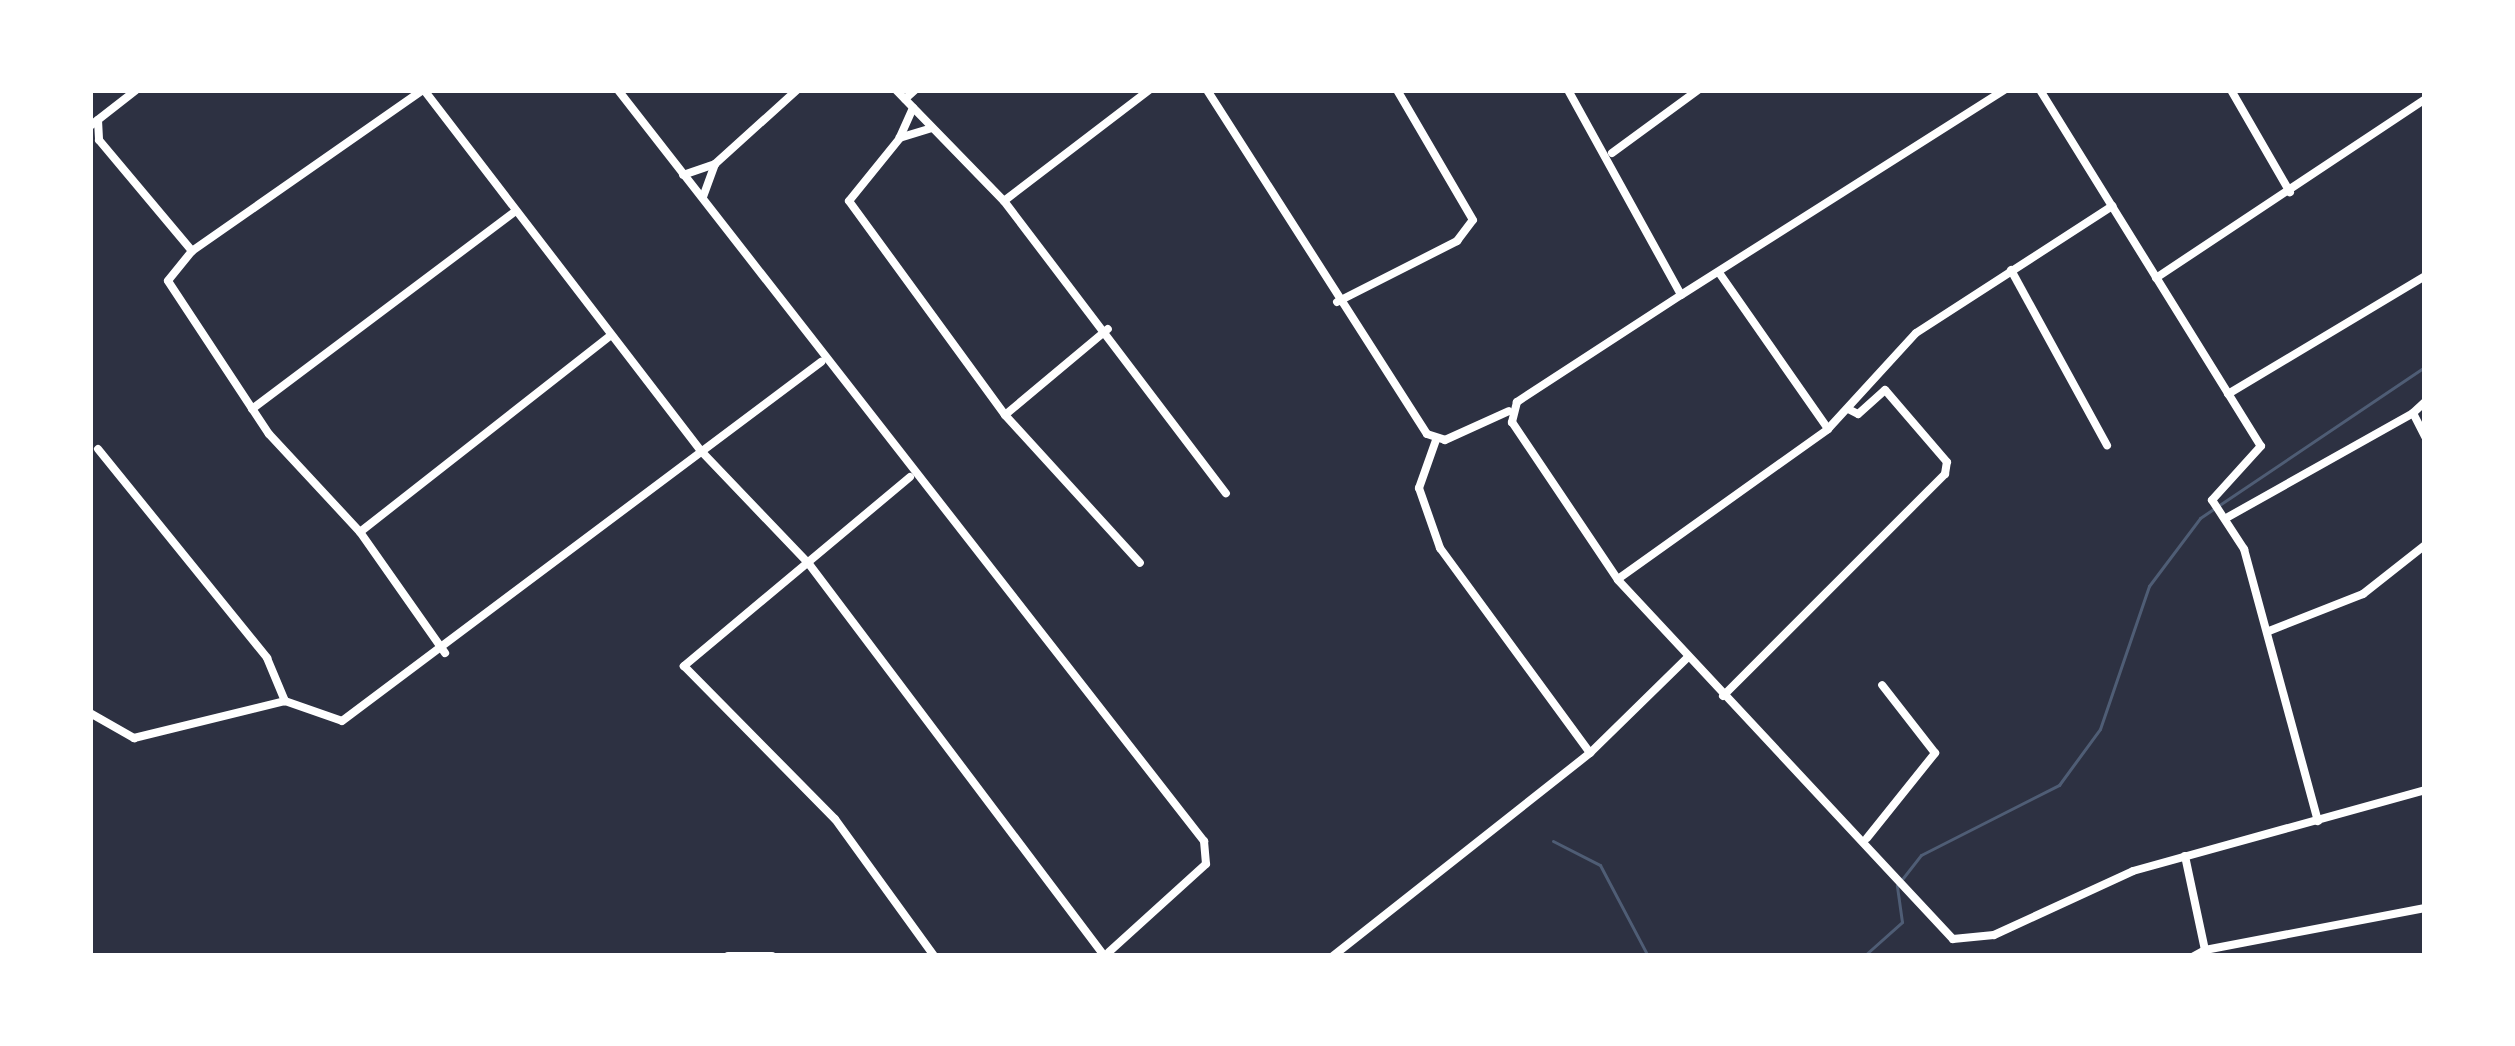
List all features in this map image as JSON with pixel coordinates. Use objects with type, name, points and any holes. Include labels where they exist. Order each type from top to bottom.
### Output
[{"type":"street","points":[[136,90],[94,123],[94,140],[192,251]]},
{"type":"street","points":[[445,653],[360,532],[252,409],[168,281],[192,251],[424,90],[702,452],[809,564],[964,779],[1107,954],[1209,853],[910,477],[618,90]]},
{"type":"street","points":[[683,176],[715,164],[797,90]]},
{"type":"street","points":[[896,90],[1004,201],[1108,329],[1226,493]]},
{"type":"street","points":[[904,100],[915,90]]},
{"type":"street","points":[[1004,201],[1149,90]]},
{"type":"street","points":[[1207,90],[1337,302],[1436,440]]},
{"type":"street","points":[[1337,302],[1457,241],[1473,220],[1397,90]]},
{"type":"street","points":[[1568,90],[1612,153],[1681,295]]},
{"type":"street","points":[[1612,153],[1699,90]]},
{"type":"street","points":[[1590,753],[1441,548],[1419,488],[1436,440],[1509,411],[2003,90]]},
{"type":"street","points":[[2041,90],[2262,454],[2216,504],[2228,517],[2269,631],[2318,821]]},
{"type":"street","points":[[2230,90],[2290,192]]},
{"type":"street","points":[[2156,278],[2425,99]]},
{"type":"street","points":[[913,108],[900,138],[849,201],[1005,415],[1140,562]]},
{"type":"street","points":[[900,138],[932,128]]},
{"type":"street","points":[[703,199],[715,164]]},
{"type":"street","points":[[1618,580],[1828,429],[1916,333],[2112,206]]},
{"type":"street","points":[[252,409],[516,211]]},
{"type":"street","points":[[2011,270],[2107,446]]},
{"type":"street","points":[[1720,274],[1828,429]]},
{"type":"street","points":[[2228,394],[2425,276]]},
{"type":"street","points":[[1005,415],[1108,329]]},
{"type":"street","points":[[360,532],[611,335]]},
{"type":"street","points":[[90,713],[134,738],[285,700],[342,721],[445,653],[821,361]]},
{"type":"street","points":[[1723,696],[1945,474],[1947,462],[1885,390],[1858,415],[1848,409]]},
{"type":"street","points":[[2228,517],[2425,402]]},
{"type":"street","points":[[1509,411],[1618,580],[1723,696],[1968,944]]},
{"type":"street","points":[[2413,413],[2425,437]]},
{"type":"street","points":[[98,449],[267,658],[285,700]]},
{"type":"street","points":[[910,477],[684,666],[835,819],[934,956]]},
{"type":"street","points":[[2269,631],[2363,594],[2425,544]]},
{"type":"street","points":[[1334,956],[1590,753],[1687,658]]},
{"type":"street","points":[[1867,838],[1935,753],[1882,686]]},
{"type":"street","points":[[1957,956],[1968,944],[2185,856],[2425,790]]},
{"type":"street","points":[[2185,856],[2205,950]]},
{"type":"street","points":[[2194,956],[2205,950],[2425,908]]},
{"type":"street","points":[[728,956],[772,956]]},
{"type":"waterway","points":[[1903,878],[1921,855],[2059,785],[2100,729],[2149,586],[2200,518],[2425,367]]},
{"type":"waterway","points":[[1553,841],[1600,865],[1648,956]]},
{"type":"waterway","points":[[1864,956],[1902,922],[1897,885]]}]
